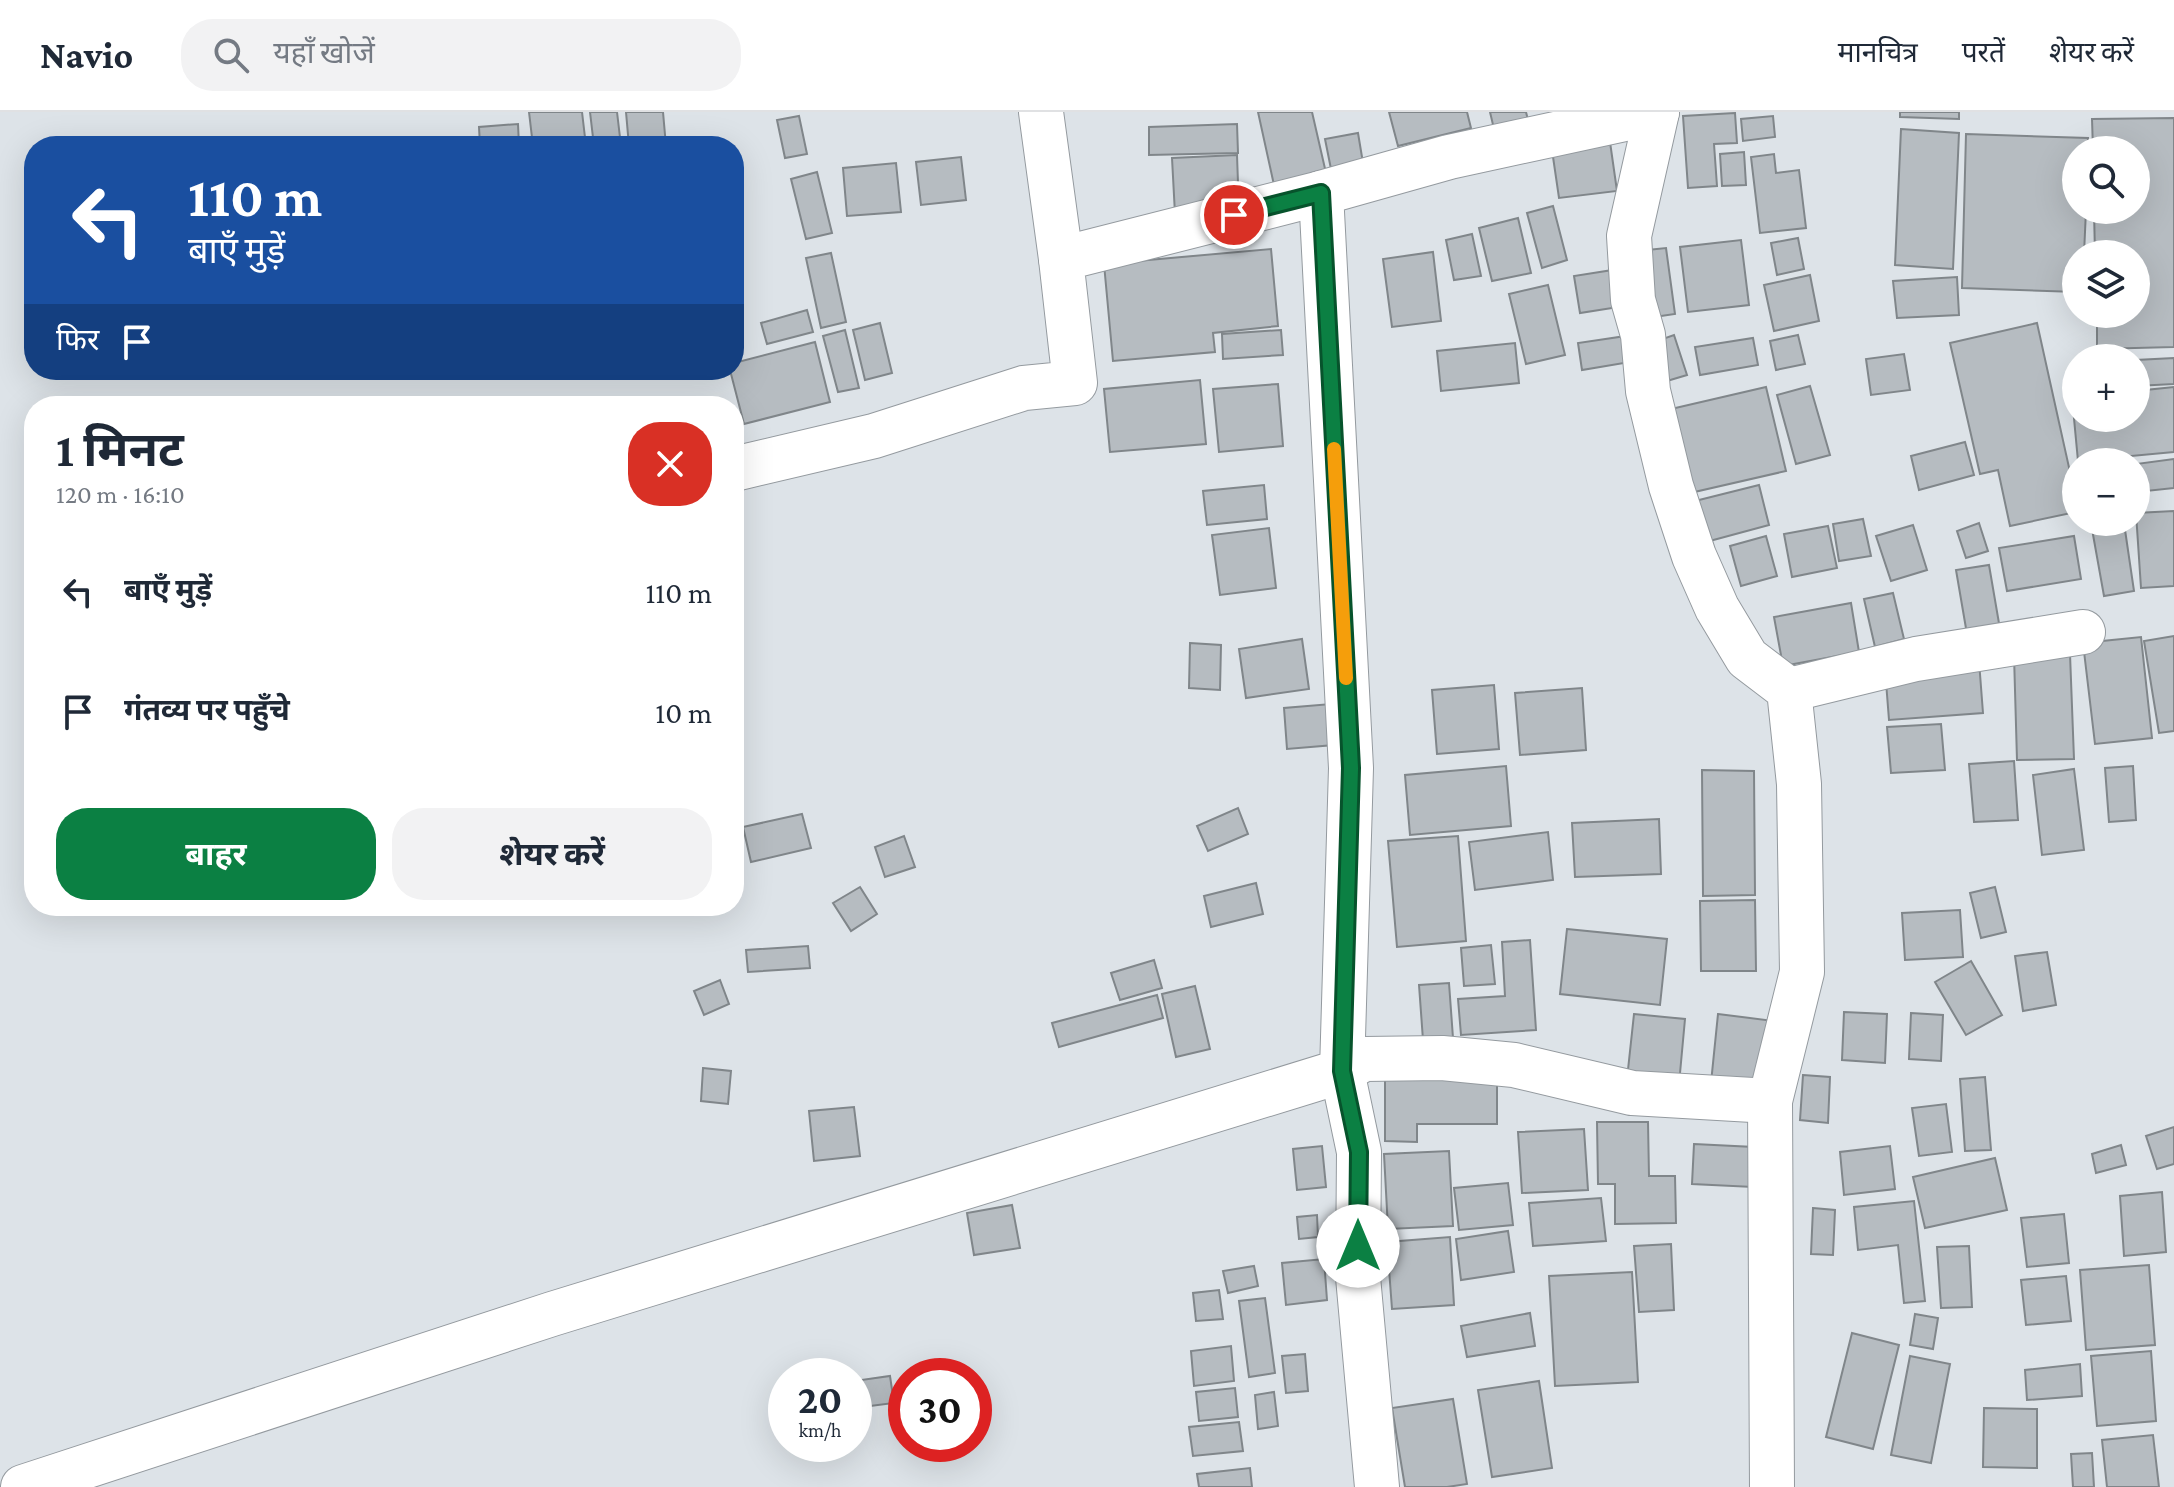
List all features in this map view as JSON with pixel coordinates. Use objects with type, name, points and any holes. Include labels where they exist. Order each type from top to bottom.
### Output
[{"type":"street","points":[[744,467],[874,436],[1024,388],[1075,383],[1041,112]]},
{"type":"street","points":[[1061,259],[1449,157],[1657,112],[1629,236],[1633,300],[1643,335],[1648,391],[1671,486],[1694,556],[1717,608],[1747,658],[1789,690],[1799,784],[1802,972],[1770,1101],[1772,1487]]},
{"type":"street","points":[[1321,193],[1351,768],[1342,1071],[1359,1152],[1358,1277],[1377,1487]]},
{"type":"street","points":[[1789,690],[1916,659],[2083,632]]},
{"type":"street","points":[[23,1487],[552,1314],[1342,1071],[1364,1059],[1442,1058],[1514,1065],[1632,1093],[1770,1101]]},
{"type":"building","points":[[529,112],[582,112],[585,136],[532,136]]},
{"type":"building","points":[[590,112],[617,112],[620,136],[593,136]]},
{"type":"building","points":[[626,112],[663,112],[665,136],[628,136]]},
{"type":"building","points":[[1258,112],[1312,112],[1326,173],[1274,185]]},
{"type":"building","points":[[1389,112],[1467,112],[1471,128],[1398,146]]},
{"type":"building","points":[[1490,112],[1526,112],[1528,120],[1494,129]]},
{"type":"building","points":[[1900,112],[1959,112],[1959,119],[1900,117]]},
{"type":"building","points":[[1735,113],[1737,143],[1714,144],[1717,186],[1688,188],[1683,116]]},
{"type":"building","points":[[799,116],[807,154],[785,158],[777,120]]},
{"type":"building","points":[[1773,116],[1775,137],[1743,141],[1741,119]]},
{"type":"building","points":[[2174,118],[2174,347],[2097,344],[2097,328],[2150,328],[2150,240],[2095,240],[2094,224],[2150,224],[2150,136],[2093,136],[2092,119]]},
{"type":"building","points":[[518,124],[519,136],[479,136],[479,127]]},
{"type":"building","points":[[1237,124],[1238,153],[1149,155],[1149,127]]},
{"type":"building","points":[[1901,129],[1959,133],[1953,269],[1895,265]]},
{"type":"building","points":[[1358,133],[1364,169],[1332,174],[1325,139]]},
{"type":"building","points":[[1966,134],[2062,137],[2062,224],[2085,224],[2085,240],[2062,240],[2062,292],[1962,288]]},
{"type":"building","points":[[1610,142],[1617,191],[1559,198],[1552,150]]},
{"type":"building","points":[[1744,152],[1746,185],[1722,186],[1720,154]]},
{"type":"building","points":[[1774,154],[1776,173],[1799,170],[1806,228],[1760,233],[1751,157]]},
{"type":"building","points":[[1237,155],[1239,211],[1175,214],[1172,158]]},
{"type":"building","points":[[961,157],[966,200],[921,205],[916,162]]},
{"type":"building","points":[[896,163],[901,212],[847,216],[843,168]]},
{"type":"building","points":[[817,172],[832,233],[806,239],[791,179]]},
{"type":"building","points":[[1553,206],[1567,260],[1542,268],[1527,213]]},
{"type":"building","points":[[1518,218],[1531,273],[1492,281],[1479,228]]},
{"type":"building","points":[[1472,234],[1481,276],[1454,280],[1446,240]]},
{"type":"building","points":[[1798,238],[1804,269],[1777,275],[1771,243]]},
{"type":"building","points":[[1741,240],[1749,305],[1688,312],[1680,247]]},
{"type":"building","points":[[1666,248],[1675,314],[1647,318],[1638,251]]},
{"type":"building","points":[[1271,249],[1278,326],[1213,333],[1215,352],[1113,361],[1104,264]]},
{"type":"building","points":[[1433,252],[1441,321],[1392,327],[1383,259]]},
{"type":"building","points":[[831,253],[846,322],[821,328],[806,258]]},
{"type":"building","points":[[1619,269],[1625,306],[1580,313],[1574,276]]},
{"type":"building","points":[[1810,275],[1819,321],[1774,331],[1764,285]]},
{"type":"building","points":[[1957,277],[1959,315],[1897,318],[1893,281]]},
{"type":"building","points":[[1548,285],[1565,355],[1526,364],[1509,294]]},
{"type":"building","points":[[807,310],[813,332],[767,344],[761,323]]},
{"type":"building","points":[[880,323],[892,373],[865,380],[853,330]]},
{"type":"building","points":[[2037,323],[2065,448],[2062,448],[2062,515],[2010,526],[1998,470],[1980,474],[1950,343]]},
{"type":"building","points":[[845,330],[859,388],[838,392],[823,336]]},
{"type":"building","points":[[1281,330],[1283,355],[1223,359],[1222,334]]},
{"type":"building","points":[[1674,335],[1687,375],[1667,381],[1654,342]]},
{"type":"building","points":[[1798,335],[1805,364],[1776,370],[1770,341]]},
{"type":"building","points":[[1626,336],[1630,362],[1582,370],[1578,343]]},
{"type":"building","points":[[1753,338],[1758,365],[1700,375],[1695,347]]},
{"type":"building","points":[[815,342],[830,402],[744,424],[744,396],[737,396],[733,380],[744,380],[744,360]]},
{"type":"building","points":[[1515,343],[1519,383],[1441,391],[1437,351]]},
{"type":"building","points":[[1904,354],[1910,390],[1871,395],[1866,359]]},
{"type":"building","points":[[2174,358],[2174,384],[2150,385],[2150,359]]},
{"type":"building","points":[[1200,380],[1206,444],[1110,452],[1104,389]]},
{"type":"building","points":[[1278,384],[1283,446],[1219,452],[1213,389]]},
{"type":"building","points":[[1810,386],[1830,455],[1796,464],[1777,395]]},
{"type":"building","points":[[1766,387],[1786,471],[1690,493],[1671,409]]},
{"type":"building","points":[[2174,387],[2174,452],[2150,454],[2150,448],[2077,448],[2075,432],[2150,432],[2150,390]]},
{"type":"building","points":[[1965,442],[1974,475],[1919,490],[1911,456]]},
{"type":"building","points":[[2174,459],[2174,488],[2150,491],[2150,462]]},
{"type":"building","points":[[1264,485],[1267,519],[1207,525],[1203,491]]},
{"type":"building","points":[[1759,485],[1769,525],[1706,542],[1695,501]]},
{"type":"building","points":[[2174,511],[2174,586],[2141,588],[2138,536],[2150,536],[2150,512]]},
{"type":"building","points":[[1863,519],[1871,556],[1839,561],[1833,524]]},
{"type":"building","points":[[1979,523],[1988,551],[1966,558],[1957,531]]},
{"type":"building","points":[[1913,525],[1927,570],[1891,581],[1876,536]]},
{"type":"building","points":[[1828,526],[1837,568],[1792,577],[1784,534]]},
{"type":"building","points":[[1269,528],[1276,588],[1220,595],[1212,535]]},
{"type":"building","points":[[1766,536],[1777,576],[1741,586],[1730,546]]},
{"type":"building","points":[[2074,536],[2081,579],[2007,591],[1999,548]]},
{"type":"building","points":[[2093,536],[2126,536],[2134,591],[2104,596]]},
{"type":"building","points":[[1989,565],[2001,635],[1968,640],[1956,570]]},
{"type":"building","points":[[1893,593],[1904,639],[1875,647],[1864,599]]},
{"type":"building","points":[[1851,603],[1859,652],[1783,666],[1774,617]]},
{"type":"building","points":[[2174,636],[2174,731],[2159,733],[2144,641]]},
{"type":"building","points":[[2141,637],[2152,738],[2095,744],[2083,643]]},
{"type":"building","points":[[1302,639],[1309,689],[1246,698],[1239,649]]},
{"type":"building","points":[[1190,643],[1221,645],[1220,690],[1189,688]]},
{"type":"building","points":[[2070,654],[2074,759],[2017,760],[2014,655]]},
{"type":"building","points":[[1979,661],[1983,713],[1889,720],[1885,669]]},
{"type":"building","points":[[1494,685],[1499,749],[1437,754],[1432,690]]},
{"type":"building","points":[[1582,688],[1586,750],[1520,755],[1515,693]]},
{"type":"building","points":[[1331,704],[1334,745],[1287,749],[1284,708]]},
{"type":"building","points":[[1941,724],[1945,770],[1891,773],[1887,727]]},
{"type":"building","points":[[2014,761],[2018,820],[1974,822],[1969,764]]},
{"type":"building","points":[[1506,766],[1511,826],[1410,835],[1405,775]]},
{"type":"building","points":[[2133,766],[2136,820],[2109,822],[2105,768]]},
{"type":"building","points":[[2074,769],[2084,850],[2042,855],[2033,775]]},
{"type":"building","points":[[1702,770],[1754,771],[1755,895],[1703,896]]},
{"type":"building","points":[[1238,808],[1248,834],[1208,851],[1197,826]]},
{"type":"building","points":[[802,814],[811,848],[751,862],[744,827]]},
{"type":"building","points":[[1659,819],[1661,874],[1575,877],[1572,823]]},
{"type":"building","points":[[1548,832],[1553,880],[1475,890],[1469,842]]},
{"type":"building","points":[[904,836],[915,867],[885,877],[875,847]]},
{"type":"building","points":[[1458,836],[1466,941],[1397,947],[1388,841]]},
{"type":"building","points":[[1256,883],[1263,914],[1211,927],[1204,896]]},
{"type":"building","points":[[860,887],[877,914],[851,931],[833,903]]},
{"type":"building","points":[[1995,887],[2006,932],[1981,938],[1970,893]]},
{"type":"building","points":[[1755,900],[1756,971],[1701,971],[1700,901]]},
{"type":"building","points":[[1960,910],[1963,957],[1905,960],[1902,913]]},
{"type":"building","points":[[1567,929],[1667,939],[1660,1005],[1560,994]]},
{"type":"building","points":[[1530,940],[1536,1030],[1461,1035],[1458,999],[1505,996],[1502,942]]},
{"type":"building","points":[[1491,945],[1495,984],[1464,986],[1461,948]]},
{"type":"building","points":[[808,946],[810,968],[748,972],[746,950]]},
{"type":"building","points":[[2047,952],[2056,1005],[2023,1011],[2015,956]]},
{"type":"building","points":[[1154,960],[1162,988],[1120,1000],[1111,973]]},
{"type":"building","points":[[1971,961],[2002,1015],[1966,1035],[1935,982]]},
{"type":"building","points":[[720,980],[729,1004],[704,1015],[694,991]]},
{"type":"building","points":[[1449,983],[1453,1038],[1423,1040],[1419,985]]},
{"type":"building","points":[[1195,986],[1210,1049],[1176,1057],[1162,994]]},
{"type":"building","points":[[1157,995],[1163,1018],[1059,1047],[1052,1023]]},
{"type":"building","points":[[1844,1012],[1887,1014],[1885,1063],[1842,1060]]},
{"type":"building","points":[[1911,1013],[1943,1015],[1941,1061],[1909,1059]]},
{"type":"building","points":[[1634,1014],[1685,1019],[1679,1084],[1627,1079]]},
{"type":"building","points":[[1718,1014],[1774,1021],[1766,1090],[1711,1083]]},
{"type":"building","points":[[703,1068],[731,1071],[728,1104],[701,1101]]},
{"type":"building","points":[[1803,1075],[1830,1077],[1828,1123],[1800,1120]]},
{"type":"building","points":[[1385,1076],[1497,1076],[1497,1124],[1417,1124],[1417,1142],[1385,1141]]},
{"type":"building","points":[[1985,1077],[1991,1150],[1965,1151],[1960,1079]]},
{"type":"building","points":[[1946,1104],[1952,1152],[1919,1156],[1912,1108]]},
{"type":"building","points":[[854,1107],[860,1156],[814,1161],[809,1111]]},
{"type":"building","points":[[1597,1122],[1648,1122],[1649,1176],[1675,1176],[1676,1223],[1615,1224],[1615,1184],[1598,1184]]},
{"type":"building","points":[[2174,1127],[2174,1164],[2157,1169],[2146,1136]]},
{"type":"building","points":[[1584,1129],[1588,1190],[1522,1193],[1518,1132]]},
{"type":"building","points":[[1694,1144],[1754,1147],[1753,1187],[1692,1184]]},
{"type":"building","points":[[2121,1145],[2126,1165],[2096,1173],[2092,1154]]},
{"type":"building","points":[[1322,1146],[1326,1187],[1297,1190],[1293,1149]]},
{"type":"building","points":[[1890,1146],[1895,1189],[1844,1195],[1840,1152]]},
{"type":"building","points":[[1449,1151],[1453,1226],[1388,1229],[1384,1154]]},
{"type":"building","points":[[1995,1158],[2007,1210],[1925,1228],[1913,1177]]},
{"type":"building","points":[[1508,1183],[1513,1225],[1459,1230],[1454,1188]]},
{"type":"building","points":[[2162,1192],[2166,1252],[2124,1256],[2120,1196]]},
{"type":"building","points":[[1601,1198],[1606,1241],[1533,1246],[1529,1203]]},
{"type":"building","points":[[1914,1201],[1925,1301],[1904,1303],[1898,1245],[1858,1250],[1854,1207]]},
{"type":"building","points":[[1012,1205],[1020,1248],[974,1255],[967,1213]]},
{"type":"building","points":[[1813,1208],[1835,1210],[1833,1255],[1811,1254]]},
{"type":"building","points":[[2064,1214],[2069,1263],[2027,1267],[2021,1218]]},
{"type":"building","points":[[1317,1215],[1318,1237],[1299,1239],[1297,1217]]},
{"type":"building","points":[[1508,1231],[1514,1272],[1461,1280],[1456,1239]]},
{"type":"building","points":[[1450,1237],[1454,1305],[1392,1309],[1387,1242]]},
{"type":"building","points":[[1671,1244],[1674,1310],[1639,1312],[1634,1246]]},
{"type":"building","points":[[1969,1246],[1972,1307],[1941,1308],[1937,1247]]},
{"type":"building","points":[[1324,1259],[1327,1300],[1286,1305],[1282,1263]]},
{"type":"building","points":[[2149,1265],[2155,1345],[2086,1350],[2080,1270]]},
{"type":"building","points":[[1254,1266],[1258,1286],[1228,1293],[1223,1271]]},
{"type":"building","points":[[1632,1272],[1638,1382],[1555,1386],[1549,1276]]},
{"type":"building","points":[[2066,1276],[2071,1321],[2026,1325],[2021,1280]]},
{"type":"building","points":[[1219,1290],[1223,1319],[1196,1321],[1193,1293]]},
{"type":"building","points":[[1265,1298],[1275,1373],[1249,1377],[1239,1301]]},
{"type":"building","points":[[1530,1313],[1535,1346],[1467,1357],[1461,1326]]},
{"type":"building","points":[[1915,1314],[1938,1318],[1933,1349],[1910,1345]]},
{"type":"building","points":[[1852,1333],[1899,1345],[1873,1449],[1826,1437]]},
{"type":"building","points":[[1231,1346],[1234,1381],[1194,1386],[1191,1351]]},
{"type":"building","points":[[2151,1351],[2156,1421],[2097,1426],[2091,1356]]},
{"type":"building","points":[[1305,1354],[1308,1391],[1286,1393],[1282,1356]]},
{"type":"building","points":[[1910,1356],[1950,1364],[1931,1463],[1891,1455]]},
{"type":"building","points":[[2080,1364],[2082,1396],[2027,1400],[2025,1370]]},
{"type":"building","points":[[888,1376],[888,1404],[872,1406],[872,1378]]},
{"type":"building","points":[[1539,1381],[1552,1468],[1492,1477],[1478,1390]]},
{"type":"building","points":[[1235,1388],[1238,1417],[1199,1421],[1196,1392]]},
{"type":"building","points":[[1274,1392],[1278,1426],[1258,1429],[1255,1395]]},
{"type":"building","points":[[1453,1399],[1467,1484],[1405,1487],[1392,1408]]},
{"type":"building","points":[[1984,1408],[2037,1409],[2037,1468],[1983,1467]]},
{"type":"building","points":[[1239,1422],[1243,1451],[1193,1456],[1189,1427]]},
{"type":"building","points":[[2153,1435],[2159,1487],[2107,1487],[2102,1440]]},
{"type":"building","points":[[2092,1453],[2094,1487],[2073,1487],[2071,1454]]},
{"type":"building","points":[[1250,1468],[1252,1487],[1199,1487],[1197,1474]]},
{"type":"slow traffic","points":[[1334,449],[1346,678]]},
{"type":"route","points":[[1234,215],[1321,193],[1351,768],[1342,1071],[1359,1152],[1358,1246]]}]
